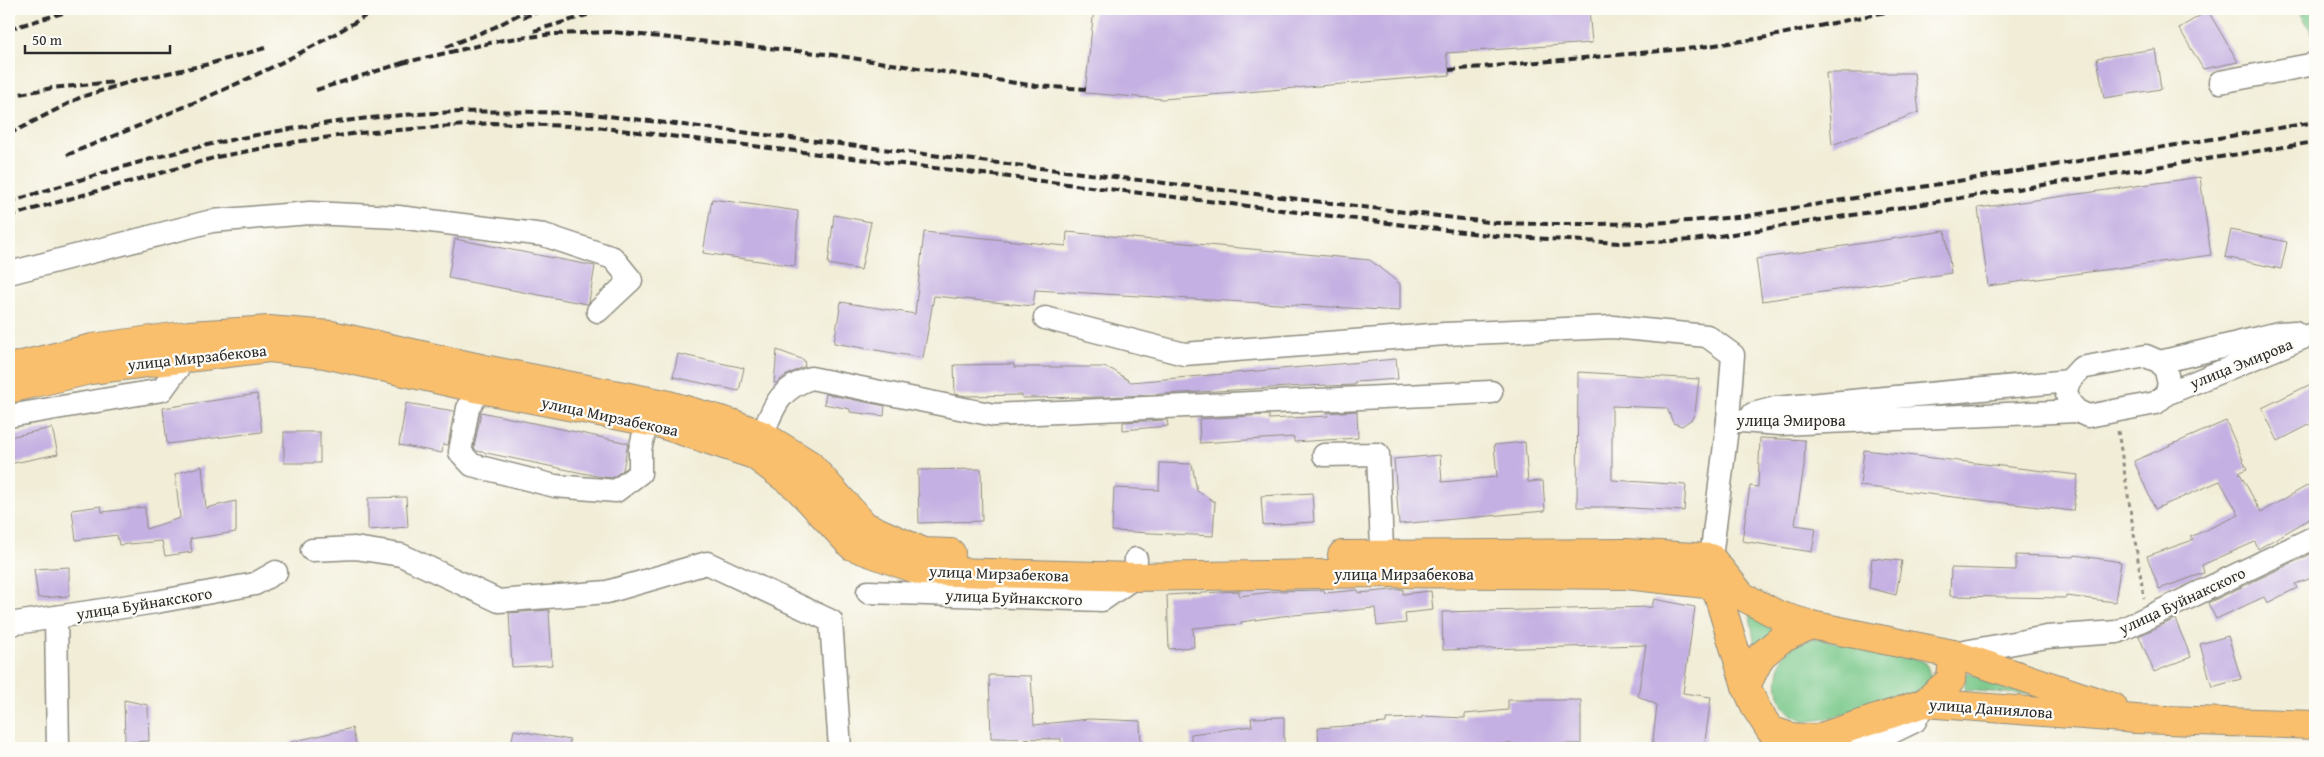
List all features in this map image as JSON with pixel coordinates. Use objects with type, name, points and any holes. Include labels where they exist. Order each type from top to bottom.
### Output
[{"type":"main road","name":"улица Мирзабекова","points":[[9,368],[92,348],[183,335],[269,330],[331,335],[484,369],[665,404],[734,424],[762,435],[809,464],[865,526],[924,552],[1135,568]]},
{"type":"main road","name":"улица Мирзабекова","points":[[9,389],[90,370],[269,348],[326,354],[480,390],[661,424],[754,455],[797,487],[852,546],[921,571],[1383,563],[1626,552],[1711,558]]},
{"type":"main road","name":"улица Даниялова","points":[[1711,558],[1742,596],[1778,615],[1811,625],[1953,654],[2136,714],[2315,720]]},
{"type":"main road","name":"улица Мирзабекова","points":[[1383,563],[1626,574],[1715,585]]},
{"type":"main road","name":"улица Даниялова","points":[[1715,585],[1746,686],[1770,739],[1791,737],[1815,739],[1924,703],[2136,719],[2315,726]]},
{"type":"main road","points":[[1746,686],[1761,656],[1780,640],[1811,625]]},
{"type":"main road","points":[[1924,703],[1950,680],[1953,654]]},
{"type":"street","points":[[2220,82],[2315,64]]},
{"type":"street","points":[[9,273],[212,221],[310,213],[398,217],[544,235],[614,258],[631,280],[598,310]]},
{"type":"street","points":[[1044,318],[1184,354],[1445,334],[1613,327],[1707,336],[1733,355],[1728,420],[1711,558],[1715,585]]},
{"type":"street","name":"улица Эмирова","points":[[1728,420],[1780,424],[2077,411],[2088,416],[2156,403],[2166,394],[2315,331]]},
{"type":"street","name":"улица Эмирова","points":[[2160,362],[2279,333],[2315,331]]},
{"type":"street","name":"улица Эмирова","points":[[1728,420],[1776,408],[2069,381],[2081,368],[2146,356],[2160,362],[2166,371],[2169,384],[2166,394]]},
{"type":"street","points":[[9,416],[162,390],[186,358]]},
{"type":"street","points":[[762,435],[775,403],[796,383],[811,378],[994,415],[1491,392]]},
{"type":"street","points":[[2069,381],[2066,391],[2069,402],[2077,411]]},
{"type":"street","points":[[480,390],[468,408],[460,452],[472,465],[555,486],[616,491],[640,473],[640,450],[646,421]]},
{"type":"street","points":[[1324,455],[1378,454],[1383,563]]},
{"type":"street","name":"улица Буйнакского","points":[[1953,654],[2047,637],[2117,632],[2315,537]]},
{"type":"street","points":[[312,550],[355,548],[401,555],[499,601],[607,592],[707,563],[831,620],[840,748]]},
{"type":"street","name":"улица Буйнакского","points":[[868,592],[1102,600],[1135,568]]},
{"type":"street","name":"улица Буйнакского","points":[[9,624],[156,602],[255,584],[276,572]]},
{"type":"street","points":[[56,617],[58,748]]},
{"type":"street","points":[[1859,748],[1916,721],[1924,703]]},
{"type":"path","points":[[2115,411],[2147,616]]},
{"type":"green space","points":[[2298,9],[2315,9],[2315,38]]},
{"type":"green space","points":[[1749,610],[1785,629],[1755,646]]},
{"type":"green space","points":[[1816,638],[1920,660],[1926,663],[1932,681],[1923,692],[1829,718],[1807,721],[1792,715],[1787,710],[1780,698],[1777,683],[1781,660],[1786,652],[1793,646]]},
{"type":"green space","points":[[1967,673],[2057,697],[1964,690]]},
{"type":"building","points":[[1094,9],[1589,9],[1592,43],[1446,53],[1450,75],[1163,99],[1085,93]]},
{"type":"building","points":[[2208,11],[2238,62],[2203,69],[2179,28]]},
{"type":"building","points":[[2155,49],[2161,89],[2104,98],[2097,58]]},
{"type":"building","points":[[1826,73],[1914,73],[1919,112],[1832,145]]},
{"type":"building","points":[[2200,177],[2211,255],[1988,286],[1978,208]]},
{"type":"building","points":[[712,199],[798,211],[795,266],[703,253]]},
{"type":"building","points":[[834,215],[871,222],[861,270],[828,264]]},
{"type":"building","points":[[2231,230],[2287,242],[2281,269],[2225,257]]},
{"type":"building","points":[[1945,231],[1951,273],[1762,301],[1756,259]]},
{"type":"building","points":[[924,232],[1066,246],[1067,232],[1370,260],[1400,284],[1400,311],[1035,290],[1033,306],[934,296],[923,358],[834,343],[841,302],[915,314]]},
{"type":"building","points":[[455,239],[595,266],[589,302],[587,304],[448,278]]},
{"type":"building","points":[[777,350],[804,360],[805,366],[774,383]]},
{"type":"building","points":[[678,354],[744,368],[739,391],[673,377]]},
{"type":"building","points":[[1396,359],[1398,379],[1355,382],[1355,385],[1108,397],[1022,398],[1022,395],[967,396],[955,394],[954,365],[1014,364],[1014,367],[1103,367],[1113,370],[1131,382]]},
{"type":"building","points":[[1578,372],[1699,379],[1695,412],[1692,419],[1682,426],[1673,423],[1667,408],[1612,406],[1612,480],[1686,485],[1684,511],[1577,507]]},
{"type":"building","points":[[2315,382],[2315,422],[2278,441],[2262,408]]},
{"type":"building","points":[[257,394],[262,432],[167,444],[163,408]]},
{"type":"building","points":[[826,394],[885,406],[884,416],[850,412],[850,409],[824,404]]},
{"type":"building","points":[[406,403],[454,411],[448,445],[443,444],[442,453],[399,445]]},
{"type":"building","points":[[1357,411],[1358,438],[1294,442],[1294,437],[1200,443],[1199,419],[1269,415],[1269,419],[1328,416],[1327,413]]},
{"type":"building","points":[[481,412],[628,443],[623,470],[612,478],[477,451],[474,448]]},
{"type":"building","points":[[1167,420],[1168,426],[1123,430],[1123,422]]},
{"type":"building","points":[[2226,421],[2247,469],[2239,472],[2261,512],[2314,482],[2313,517],[2258,549],[2255,542],[2202,565],[2204,573],[2159,589],[2147,556],[2193,540],[2190,537],[2239,515],[2220,481],[2155,509],[2134,461]]},
{"type":"building","points":[[52,428],[58,454],[9,464],[9,437]]},
{"type":"building","points":[[284,432],[320,432],[320,463],[284,463]]},
{"type":"building","points":[[1760,438],[1805,440],[1804,466],[1795,525],[1816,528],[1812,552],[1742,541],[1750,486],[1758,487]]},
{"type":"building","points":[[1525,442],[1528,482],[1543,481],[1545,511],[1399,524],[1394,459],[1440,455],[1442,482],[1497,477],[1494,445]]},
{"type":"building","points":[[1864,450],[2078,475],[2073,511],[1860,486]]},
{"type":"building","points":[[1160,463],[1192,464],[1197,491],[1215,502],[1213,536],[1112,531],[1114,488],[1159,490]]},
{"type":"building","points":[[202,466],[206,508],[236,501],[236,532],[190,539],[192,552],[165,556],[162,541],[119,545],[117,535],[76,540],[72,510],[101,506],[102,512],[145,507],[146,529],[180,518],[175,474]]},
{"type":"building","points":[[981,469],[982,521],[919,523],[918,470]]},
{"type":"building","points":[[1312,493],[1314,522],[1263,525],[1261,496]]},
{"type":"building","points":[[406,497],[408,527],[368,530],[368,498]]},
{"type":"building","points":[[2315,552],[2315,577],[2295,584],[2297,588],[2267,603],[2264,597],[2216,619],[2208,603]]},
{"type":"building","points":[[2016,555],[2074,557],[2075,555],[2121,562],[2115,602],[2066,596],[2066,598],[1950,596],[1951,568],[2016,570]]},
{"type":"building","points":[[1872,558],[1902,561],[1896,595],[1869,588]]},
{"type":"building","points":[[69,567],[69,596],[38,598],[34,569]]},
{"type":"building","points":[[1403,589],[1403,594],[1431,591],[1433,610],[1405,613],[1406,623],[1377,626],[1375,608],[1282,616],[1241,622],[1241,624],[1193,628],[1194,647],[1169,649],[1167,595],[1239,591],[1239,596],[1279,591],[1324,590],[1325,593],[1358,590],[1359,593]]},
{"type":"building","points":[[1654,599],[1695,607],[1683,693],[1711,697],[1704,748],[1652,748],[1657,705],[1638,696],[1646,645],[1443,650],[1442,612],[1652,607]]},
{"type":"building","points":[[549,610],[552,665],[512,667],[509,613]]},
{"type":"building","points":[[2175,619],[2191,657],[2154,672],[2139,636]]},
{"type":"building","points":[[2228,636],[2241,679],[2212,687],[2200,644]]},
{"type":"building","points":[[989,675],[1031,676],[1034,725],[1089,719],[1140,721],[1141,748],[1062,748],[1061,739],[991,738]]},
{"type":"building","points":[[124,700],[148,705],[149,741],[125,742]]},
{"type":"building","points":[[1508,700],[1581,700],[1581,744],[1491,744],[1492,748],[1319,748],[1318,728],[1386,723],[1386,719],[1422,718],[1422,716],[1465,718],[1465,714],[1508,710]]},
{"type":"building","points":[[1284,717],[1284,748],[1191,748],[1191,734],[1252,726],[1251,718]]},
{"type":"building","points":[[352,728],[357,748],[291,748],[291,742]]},
{"type":"building","points":[[514,730],[570,740],[569,748],[510,748]]},
{"type":"railway","points":[[9,29],[76,9]]},
{"type":"railway","points":[[67,155],[186,106],[264,71],[302,52],[376,9]]},
{"type":"railway","points":[[446,47],[495,27],[529,9]]},
{"type":"railway","points":[[523,17],[546,9]]},
{"type":"railway","points":[[534,31],[607,9]]},
{"type":"railway","points":[[1449,70],[1695,48],[1762,38],[1900,9]]},
{"type":"railway","points":[[402,63],[503,40],[554,34],[612,32],[826,54],[1036,86],[1086,89]]},
{"type":"railway","points":[[9,134],[81,97],[136,80],[209,64],[265,48]]},
{"type":"railway","points":[[316,90],[409,61]]},
{"type":"railway","points":[[9,96],[52,88],[114,82]]},
{"type":"railway","points":[[9,202],[164,156],[271,132],[381,117],[456,112],[514,112],[592,114],[1496,223],[1652,223],[1746,216],[2315,122]]},
{"type":"railway","points":[[9,216],[217,157],[295,142],[359,133],[493,123],[596,127],[1496,236],[1620,243],[1694,240],[2315,142]]}]
